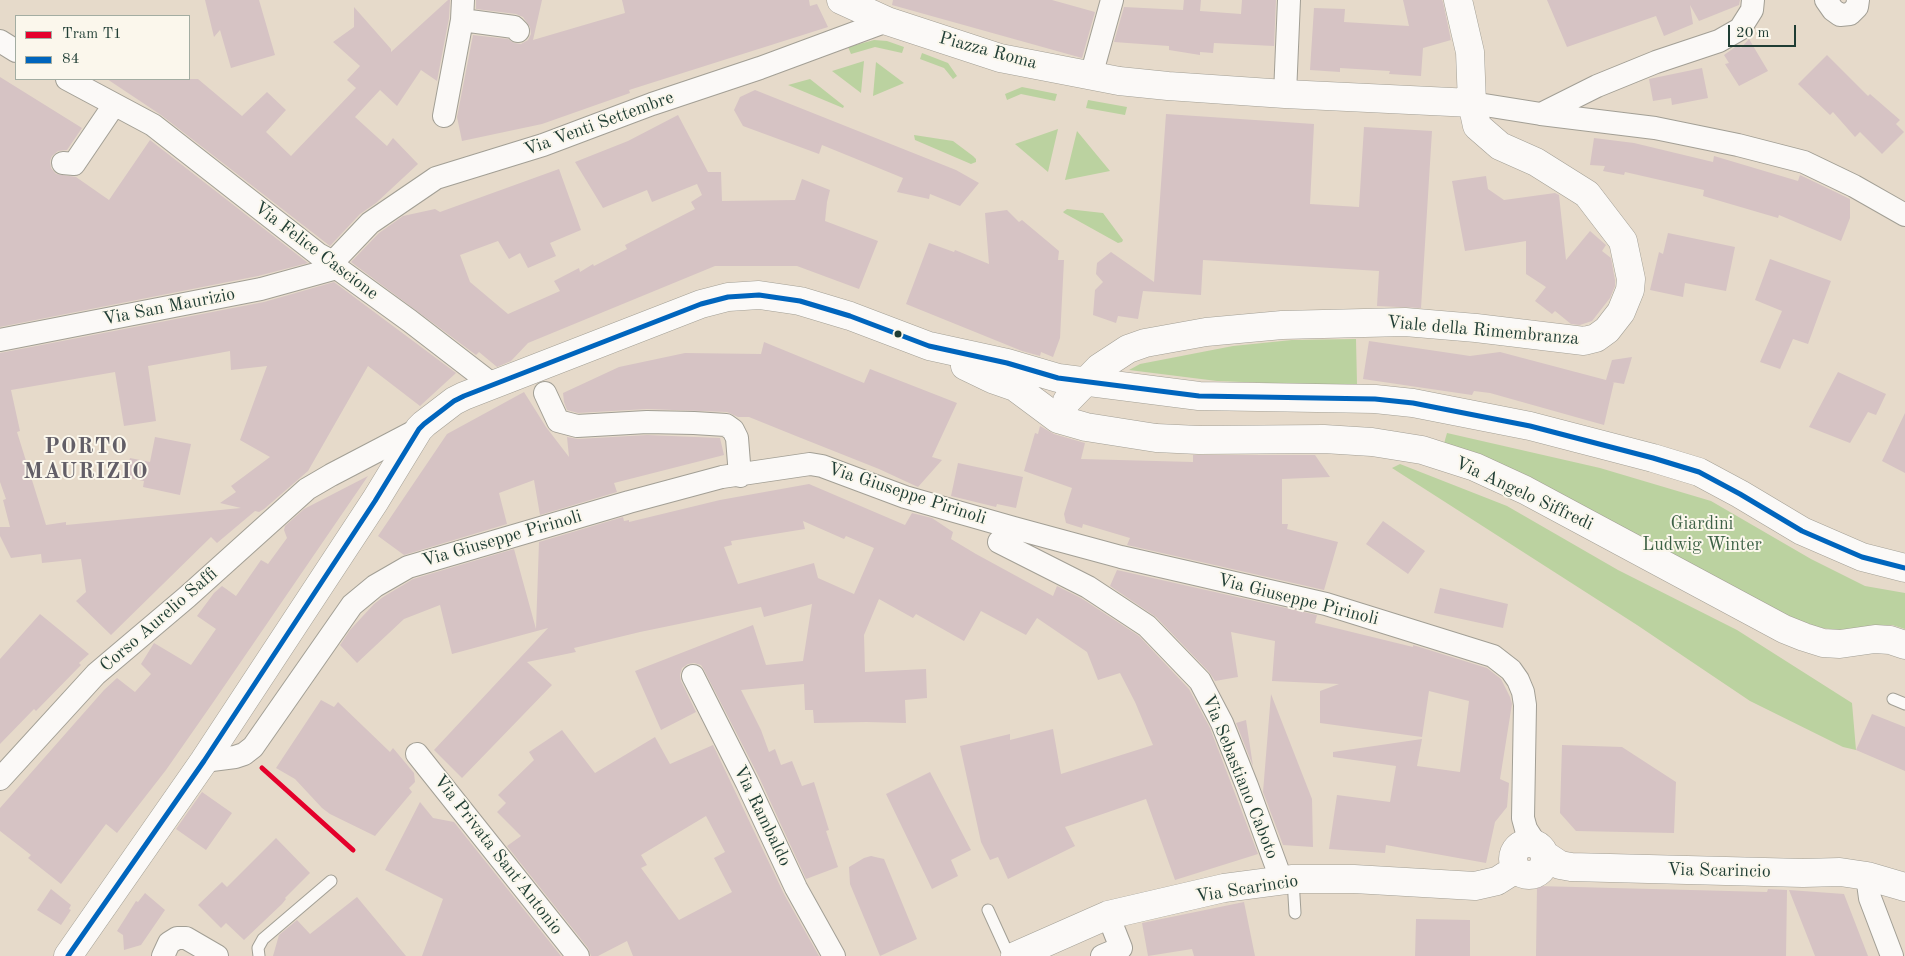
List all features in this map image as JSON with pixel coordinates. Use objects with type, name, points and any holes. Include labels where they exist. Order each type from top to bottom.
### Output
[{"type":"main road","name":"Piazza Roma","points":[[841,0],[887,21],[1000,58],[1119,81],[1285,94]]},
{"type":"main road","name":"Viale della Rimembranza","points":[[1068,400],[1099,368],[1128,349],[1145,343],[1206,332],[1282,325],[1405,322],[1584,341],[1596,338],[1607,330],[1621,312],[1630,290],[1631,279],[1623,241],[1587,194],[1536,162],[1500,146],[1477,126],[1472,103],[1470,52],[1458,0]]},
{"type":"main road","points":[[1285,94],[1472,103]]},
{"type":"main road","points":[[68,956],[204,761],[419,429],[454,401],[701,304],[747,295],[775,296],[800,301],[850,316],[929,346],[1007,363],[1058,378],[1068,400]]},
{"type":"main road","name":"Via Angelo Siffredi","points":[[929,346],[975,372],[1015,387],[1068,400],[1086,427],[1156,438],[1199,440],[1324,439],[1372,442],[1422,450],[1475,467],[1525,490],[1775,624],[1804,637],[1822,643],[1840,644],[1875,639],[1890,640],[1905,645]]},
{"type":"main road","points":[[1015,387],[1052,389],[1068,400]]},
{"type":"main road","points":[[1068,400],[1082,395],[1090,395],[1158,404],[1182,405],[1260,398],[1375,398],[1413,403],[1517,424],[1653,458],[1699,472],[1802,531],[1862,557],[1905,568]]},
{"type":"main road","name":"Via Scarincio","points":[[1015,956],[1108,915],[1224,888],[1287,879],[1354,879],[1475,886],[1497,880],[1534,859],[1571,867],[1803,873],[1840,872],[1866,876],[1905,887]]},
{"type":"street","points":[[1091,76],[1112,0]]},
{"type":"street","points":[[1285,94],[1289,0]]},
{"type":"street","points":[[1540,114],[1597,86],[1656,62],[1720,41],[1740,29],[1752,10],[1753,0]]},
{"type":"street","points":[[1826,0],[1833,10],[1840,15],[1850,14],[1857,7],[1858,0]]},
{"type":"street","points":[[444,116],[462,10],[514,27],[518,31]]},
{"type":"street","name":"Via Venti Settembre","points":[[335,265],[370,223],[436,178],[543,145],[652,104],[760,68],[887,21]]},
{"type":"street","name":"Via Felice Cascione","points":[[69,80],[114,105],[144,112],[153,126],[318,254],[493,385]]},
{"type":"street","points":[[1472,103],[1540,114],[1655,128],[1738,145],[1804,162],[1854,186],[1905,215]]},
{"type":"street","points":[[63,163],[74,164],[114,105]]},
{"type":"street","name":"Via San Maurizio","points":[[0,340],[261,289],[335,265]]},
{"type":"street","points":[[545,394],[558,421],[577,426],[648,422],[694,422],[726,425],[733,430],[737,438],[740,476]]},
{"type":"street","name":"Corso Aurelio Saffi","points":[[0,779],[96,674],[307,489],[419,429]]},
{"type":"street","name":"Via Giuseppe Pirinoli","points":[[204,761],[235,757],[244,754],[253,747],[352,605],[391,575],[408,567],[629,502],[722,477],[740,476],[800,464],[822,466],[905,497],[1121,557],[1326,604],[1494,656],[1511,670],[1523,692],[1525,705],[1523,818],[1534,859]]},
{"type":"street","name":"Via Sebastiano Caboto","points":[[999,542],[1088,587],[1120,607],[1147,626],[1200,681],[1222,723],[1287,879]]},
{"type":"street","name":"Via Rambaldo","points":[[692,676],[747,782],[796,888],[834,956]]},
{"type":"street","name":"Via Privata Sant'Antonio","points":[[417,754],[578,956]]},
{"type":"street","points":[[1866,876],[1870,898],[1892,956]]},
{"type":"street","points":[[1102,956],[1121,948],[1108,915]]},
{"type":"street","points":[[163,956],[169,943],[177,938],[186,938],[217,956]]},
{"type":"lane","points":[[1893,699],[1905,704]]},
{"type":"lane","points":[[1287,879],[1295,913]]},
{"type":"lane","points":[[259,956],[258,948],[263,939],[331,881]]},
{"type":"lane","points":[[988,910],[1009,956]]},
{"type":"green space","points":[[874,40],[887,41],[904,47],[902,53],[875,47],[851,54],[848,47]]},
{"type":"green space","points":[[922,53],[948,63],[957,76],[953,79],[944,68],[920,59]]},
{"type":"green space","points":[[864,61],[861,93],[832,71]]},
{"type":"green space","points":[[876,62],[904,83],[873,96]]},
{"type":"green space","points":[[810,79],[844,106],[843,108],[788,85]]},
{"type":"green space","points":[[1022,87],[1057,94],[1055,101],[1021,94],[1007,100],[1005,94]]},
{"type":"green space","points":[[1088,100],[1127,107],[1125,115],[1086,108]]},
{"type":"green space","points":[[1058,129],[1048,172],[1015,144]]},
{"type":"green space","points":[[1077,131],[1110,171],[1065,180]]},
{"type":"green space","points":[[914,135],[953,141],[973,156],[976,162],[971,164],[915,140]]},
{"type":"green space","points":[[1067,209],[1103,213],[1123,240],[1122,242],[1118,243],[1063,212]]},
{"type":"green space","points":[[1356,339],[1357,384],[1217,381],[1129,370],[1140,364],[1233,346],[1292,340]]},
{"type":"green space","name":"Giardini Ludwig Winter","points":[[1447,433],[1600,468],[1711,501],[1811,559],[1865,586],[1905,593],[1905,629],[1892,625],[1839,630],[1822,628],[1801,622],[1443,447]]},
{"type":"green space","name":"Giardini Ludwig Winter","points":[[1400,464],[1507,506],[1618,570],[1737,630],[1852,703],[1856,750],[1843,747],[1750,701],[1637,625],[1392,468]]},
{"type":"building","points":[[205,0],[259,0],[275,55],[231,68],[220,30],[214,37]]},
{"type":"building","points":[[450,0],[449,18],[437,81],[421,70],[397,106],[380,90],[355,117],[387,146],[393,138],[418,164],[376,203],[360,214],[330,246],[161,115],[108,80],[198,79],[242,116],[267,92],[286,110],[266,132],[291,156],[356,88],[347,80],[360,66],[333,42],[354,27],[354,7],[391,49],[391,52]]},
{"type":"building","points":[[476,0],[542,0],[533,40],[625,13],[622,0],[809,0],[810,6],[817,4],[828,27],[629,90],[630,93],[542,124],[462,141],[457,117],[473,35],[508,39],[514,43],[521,44],[528,40],[531,34],[530,27],[523,17],[516,14],[476,9]]},
{"type":"building","points":[[893,0],[1052,0],[1095,12],[1082,58],[892,5]]},
{"type":"building","points":[[1184,0],[1201,0],[1200,11],[1241,14],[1242,0],[1276,0],[1274,46],[1214,43],[1213,53],[1200,52],[1200,55],[1169,50],[1169,46],[1114,42],[1124,7],[1183,10]]},
{"type":"building","points":[[1403,0],[1442,0],[1443,2],[1451,40],[1423,48],[1421,76],[1389,74],[1390,71],[1340,68],[1340,72],[1310,70],[1314,8],[1345,9],[1344,22],[1409,26]]},
{"type":"building","points":[[1547,0],[1740,0],[1739,5],[1699,21],[1690,5],[1693,24],[1664,36],[1656,16],[1567,47]]},
{"type":"building","points":[[1749,39],[1768,71],[1739,86],[1725,64],[1729,63],[1724,55],[1738,45],[1741,48]]},
{"type":"building","points":[[1827,55],[1868,96],[1870,94],[1900,120],[1896,124],[1904,132],[1882,154],[1860,132],[1855,137],[1833,112],[1830,115],[1798,84]]},
{"type":"building","points":[[1702,68],[1708,98],[1672,105],[1671,98],[1653,101],[1649,79]]},
{"type":"building","points":[[0,77],[82,128],[67,150],[58,151],[52,156],[50,161],[51,168],[56,174],[76,177],[109,200],[150,140],[308,263],[258,276],[0,327]]},
{"type":"building","points":[[755,90],[956,170],[979,183],[960,206],[930,194],[929,199],[897,192],[903,178],[822,145],[819,154],[743,126],[734,110],[740,97]]},
{"type":"building","points":[[1166,114],[1314,124],[1310,204],[1359,207],[1364,127],[1432,131],[1421,308],[1377,306],[1379,271],[1203,260],[1201,295],[1143,291],[1138,319],[1118,316],[1116,323],[1093,315],[1095,290],[1103,282],[1096,274],[1097,263],[1111,252],[1154,282]]},
{"type":"building","points":[[678,115],[708,172],[721,172],[722,201],[795,200],[802,179],[830,190],[825,221],[878,241],[859,289],[797,266],[715,266],[528,343],[511,361],[497,367],[479,352],[476,355],[351,262],[379,233],[403,216],[435,209],[440,212],[559,169],[581,230],[550,243],[556,256],[528,268],[520,253],[509,259],[498,241],[460,255],[470,282],[508,314],[560,291],[554,281],[579,268],[580,272],[593,264],[594,266],[627,249],[625,245],[695,209],[691,202],[702,195],[697,184],[652,202],[647,190],[603,208],[575,162],[628,141]]},
{"type":"building","points":[[1594,138],[1634,143],[1713,162],[1714,156],[1798,181],[1800,175],[1850,199],[1850,218],[1841,241],[1779,215],[1778,218],[1703,196],[1704,190],[1625,172],[1624,175],[1603,171],[1605,166],[1590,165]]},
{"type":"building","points":[[1486,176],[1488,189],[1504,200],[1555,193],[1559,195],[1566,260],[1590,231],[1606,245],[1602,251],[1611,258],[1615,286],[1610,298],[1592,321],[1580,325],[1571,324],[1555,311],[1552,314],[1535,301],[1546,287],[1526,274],[1526,241],[1465,251],[1452,181]]},
{"type":"building","points":[[1007,210],[1019,222],[1022,220],[1059,251],[1058,260],[1064,260],[1060,338],[1053,357],[1041,352],[1040,356],[1022,351],[906,304],[929,243],[954,252],[955,250],[989,264],[985,213]]},
{"type":"building","points":[[1668,233],[1735,247],[1726,291],[1685,283],[1683,297],[1650,290],[1659,252],[1663,254]]},
{"type":"building","points":[[1770,259],[1831,281],[1808,344],[1793,339],[1780,369],[1760,362],[1782,311],[1755,300]]},
{"type":"building","points":[[334,282],[456,373],[420,406],[368,366],[308,471],[264,509],[259,512],[255,511],[217,543],[211,537],[111,635],[76,601],[86,592],[81,559],[42,563],[41,554],[11,558],[0,536],[0,527],[10,527],[3,500],[6,499],[0,482],[0,353],[264,302]],"holes":[[[230,351],[231,370],[267,366],[240,440],[270,457],[231,486],[236,492],[220,503],[241,508],[66,525],[66,522],[46,525],[17,432],[20,431],[11,390],[115,372],[124,426],[156,421],[148,366]]]},
{"type":"building","points":[[1369,341],[1470,356],[1500,352],[1606,380],[1612,360],[1632,357],[1624,384],[1614,382],[1604,425],[1490,393],[1474,391],[1472,395],[1363,379]]},
{"type":"building","points":[[764,342],[864,383],[870,369],[957,403],[932,457],[942,460],[918,487],[879,469],[749,417],[738,417],[727,412],[647,409],[578,413],[567,410],[564,402],[563,393],[619,367],[685,353],[761,354]]},
{"type":"building","points":[[1838,372],[1886,394],[1876,415],[1868,412],[1850,443],[1809,427]]},
{"type":"building","points":[[524,392],[546,427],[569,457],[567,437],[578,439],[647,435],[720,438],[724,455],[614,483],[617,492],[540,515],[534,480],[499,493],[507,524],[404,555],[378,536],[447,434]]},
{"type":"building","points":[[1905,413],[1905,473],[1882,461]]},
{"type":"building","points":[[1040,426],[1054,434],[1085,443],[1081,459],[1193,462],[1193,455],[1315,455],[1330,477],[1282,479],[1282,524],[1288,524],[1287,529],[1338,542],[1324,590],[1127,545],[1130,538],[1083,524],[1082,528],[1066,523],[1064,514],[1072,488],[1024,471],[1035,433],[1038,434]]},
{"type":"building","points":[[155,437],[191,444],[180,495],[143,487],[144,481],[125,477],[130,458],[150,462]]},
{"type":"building","points":[[958,463],[1023,477],[1016,508],[997,504],[996,507],[951,496]]},
{"type":"building","points":[[368,476],[166,770],[117,833],[106,824],[61,884],[28,858],[31,855],[0,831],[0,808],[104,690],[117,678],[135,692],[151,674],[141,664],[154,643],[191,665],[216,629],[197,616],[214,593],[222,586],[236,596],[261,560],[268,564],[287,538],[284,530],[285,526],[304,509]]},
{"type":"building","points":[[809,484],[905,525],[912,513],[932,518],[953,532],[951,539],[976,554],[1053,596],[1057,586],[1081,598],[1139,636],[1189,689],[1210,728],[1258,854],[1175,880],[1146,799],[1065,827],[1075,846],[1008,879],[998,857],[990,860],[981,842],[960,746],[1010,734],[1010,740],[1053,729],[1061,774],[1153,745],[1135,702],[1120,673],[1098,680],[1087,652],[1037,618],[1026,635],[981,611],[964,641],[916,614],[913,618],[879,599],[864,635],[865,672],[926,669],[927,698],[905,700],[906,723],[814,723],[813,710],[805,710],[804,684],[741,690],[761,730],[769,752],[775,749],[781,765],[792,761],[802,786],[814,782],[829,830],[826,831],[838,867],[806,879],[759,777],[701,665],[688,664],[682,668],[680,675],[696,712],[661,730],[635,671],[753,625],[766,665],[803,661],[812,604],[764,617],[761,607],[640,632],[574,648],[576,652],[527,662],[552,685],[462,778],[434,750],[548,628],[452,654],[440,605],[404,619],[357,663],[340,645],[350,630],[374,604],[413,579],[514,549],[536,629],[539,542],[623,517],[624,521],[629,520],[629,522],[720,500]],"holes":[[[803,521],[844,539],[846,536],[874,548],[854,594],[818,578],[814,563],[738,584],[724,547],[732,545],[731,541],[805,529]]]},
{"type":"building","points":[[1383,521],[1425,551],[1408,574],[1366,544]]},
{"type":"building","points":[[1117,570],[1317,615],[1315,623],[1413,647],[1413,645],[1487,668],[1501,679],[1512,704],[1500,779],[1509,783],[1507,807],[1495,822],[1486,863],[1386,845],[1385,853],[1329,849],[1337,795],[1390,802],[1396,766],[1333,757],[1333,752],[1422,739],[1417,766],[1460,772],[1469,701],[1429,691],[1422,737],[1320,723],[1320,691],[1339,684],[1272,681],[1275,641],[1231,632],[1238,677],[1215,681],[1209,672],[1156,617],[1110,586]]},
{"type":"building","points":[[1440,588],[1508,604],[1503,628],[1434,613]]},
{"type":"building","points":[[40,614],[89,654],[79,663],[81,665],[36,711],[34,709],[0,744],[0,659]]},
{"type":"building","points":[[1271,694],[1312,799],[1313,847],[1283,845],[1263,792]]},
{"type":"building","points":[[321,700],[334,707],[338,702],[390,752],[393,748],[414,773],[415,782],[409,788],[412,792],[375,836],[330,814],[295,779],[276,768]]},
{"type":"building","points":[[1872,714],[1905,727],[1905,771],[1856,750]]},
{"type":"building","points":[[1246,720],[1253,766],[1236,723]]},
{"type":"building","points":[[562,730],[595,773],[655,737],[670,764],[713,745],[784,894],[819,956],[633,956],[627,941],[598,956],[591,956],[588,948],[507,846],[521,836],[497,812],[506,803],[498,795],[534,760],[529,752]],"holes":[[[706,816],[725,852],[714,858],[732,892],[679,920],[641,868],[647,865],[641,855]]]},
{"type":"building","points":[[1562,745],[1622,747],[1676,782],[1674,833],[1576,831],[1560,813]]},
{"type":"building","points":[[930,772],[971,850],[951,860],[958,876],[932,889],[886,794]]},
{"type":"building","points":[[202,792],[232,813],[206,850],[176,829]]},
{"type":"building","points":[[420,802],[433,818],[454,822],[561,956],[422,956],[443,899],[385,870]]},
{"type":"building","points":[[276,838],[310,873],[285,898],[282,904],[244,940],[226,923],[221,928],[198,905],[222,882],[227,887]]},
{"type":"building","points":[[871,856],[884,859],[917,939],[880,956],[850,884],[849,867]]},
{"type":"building","points":[[1537,886],[1767,892],[1768,889],[1787,890],[1786,956],[1536,956]]},
{"type":"building","points":[[51,889],[71,905],[69,909],[71,910],[61,925],[37,910]]},
{"type":"building","points":[[1789,890],[1844,894],[1868,956],[1815,956]]},
{"type":"building","points":[[145,893],[165,910],[141,945],[124,950],[123,935],[117,931],[136,901],[138,902]]},
{"type":"building","points":[[357,897],[406,956],[273,956],[279,935],[297,920],[310,934]]},
{"type":"building","points":[[1244,902],[1255,956],[1194,956],[1192,949],[1148,956],[1142,923]]},
{"type":"building","points":[[1416,919],[1470,920],[1470,956],[1415,956]]},
{"type":"tram line","name":"T1","points":[[262,768],[353,850]]},
{"type":"transit line","name":"84","points":[[68,956],[204,761],[424,424],[454,401],[464,396],[701,304],[728,297],[759,295],[800,301],[850,316],[929,346],[1007,363],[1058,378],[1199,396],[1375,399],[1413,403],[1530,426],[1699,472],[1802,531],[1862,557],[1905,568]]},
{"type":"district","name":"PORTO MAURIZIO","points":[[86,460]]}]
